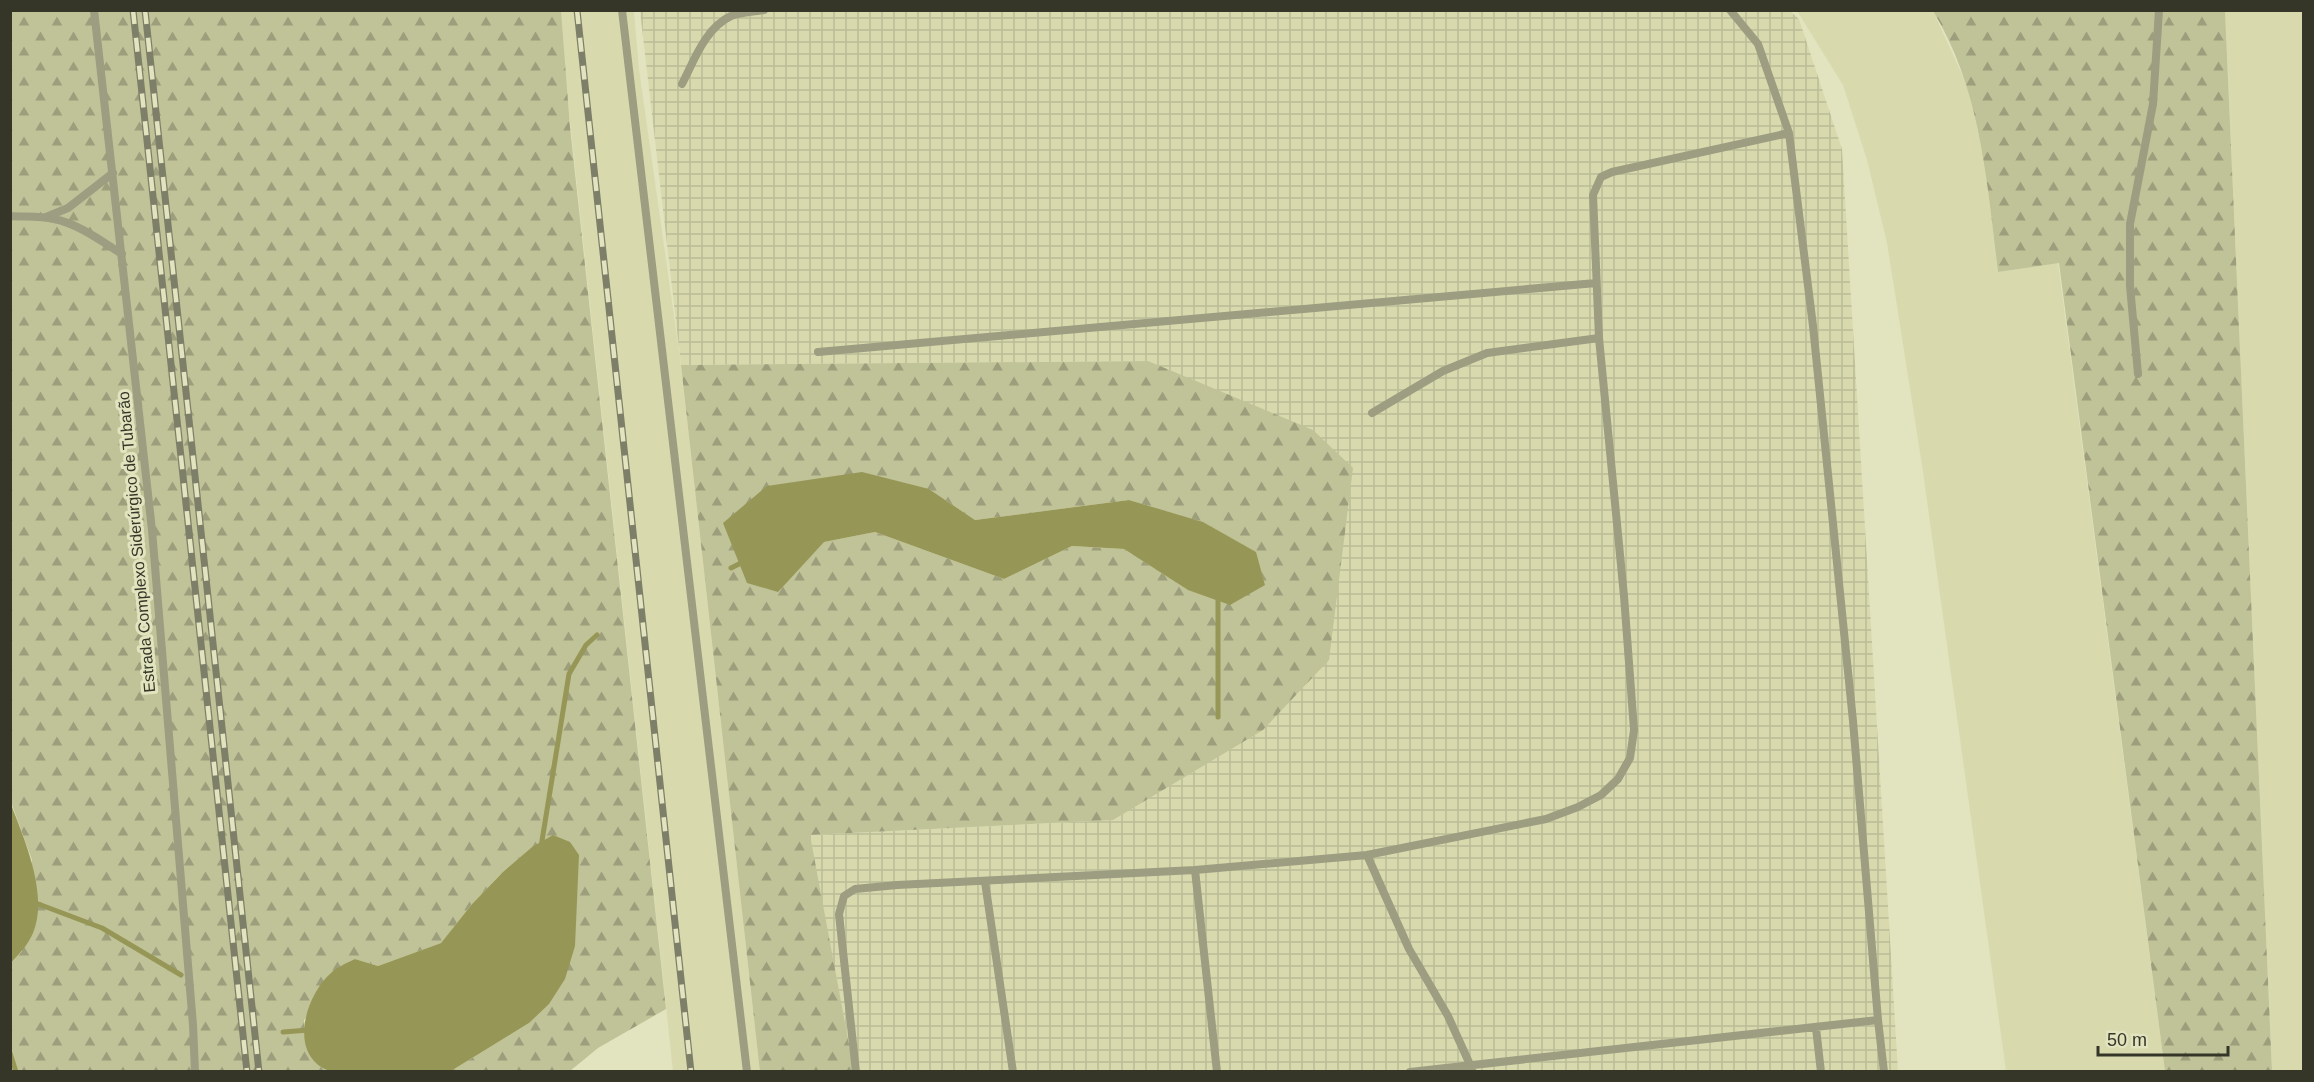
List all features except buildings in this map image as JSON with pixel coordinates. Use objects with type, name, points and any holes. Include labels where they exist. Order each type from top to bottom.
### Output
[{"type":"lane","name":"Estrada Complexo Siderúrgico de Tubarão","points":[[94,10],[152,530],[194,1025],[195,1071]]},
{"type":"lane","points":[[622,10],[747,1071]]},
{"type":"lane","points":[[682,84],[702,45],[716,25],[733,15],[764,10]]},
{"type":"lane","points":[[1730,10],[1758,44],[1789,133],[1814,326],[1852,709],[1884,1071]]},
{"type":"lane","points":[[2138,374],[2129,276],[2130,224],[2152,104],[2159,10]]},
{"type":"lane","points":[[856,1071],[839,914],[844,896],[855,889],[1196,870],[1367,855],[1546,819],[1600,795],[1618,779],[1630,758],[1634,730],[1624,596],[1599,338],[1593,195],[1601,177],[1612,172],[1789,133]]},
{"type":"lane","points":[[46,218],[68,208],[113,172]]},
{"type":"lane","points":[[10,216],[46,218],[77,227],[122,254]]},
{"type":"lane","points":[[818,352],[1596,282]]},
{"type":"lane","points":[[1372,413],[1443,371],[1487,353],[1599,338]]},
{"type":"lane","points":[[1367,855],[1409,950],[1439,999],[1472,1069]]},
{"type":"lane","points":[[1196,870],[1217,1071]]},
{"type":"lane","points":[[985,882],[1013,1071]]},
{"type":"lane","points":[[1410,1071],[1472,1069],[1878,1020]]},
{"type":"lane","points":[[1816,1028],[1821,1071]]},
{"type":"shaded area","points":[[558,11],[634,11],[639,69],[681,365],[760,1071],[673,1071]]},
{"type":"shaded area","points":[[640,11],[1790,11],[1799,19],[1842,149],[1898,1071],[854,1071],[809,835],[1113,820],[1148,361],[681,365]]},
{"type":"shaded area","points":[[1797,11],[1933,11],[1967,85],[1984,157],[1998,272],[2058,262],[2165,1071],[2006,1071],[1922,465],[1887,243],[1867,160],[1843,85]]},
{"type":"shaded area","points":[[2225,11],[2303,11],[2303,1071],[2272,1071]]},
{"type":"shaded area","points":[[862,472],[929,489],[975,520],[1129,500],[1203,522],[1256,552],[1265,585],[1230,605],[1188,590],[1124,549],[1072,546],[1004,579],[875,532],[824,542],[778,592],[747,583],[723,523],[767,486]]},
{"type":"shaded area","points":[[10,802],[28,849],[38,902],[33,933],[11,963]]},
{"type":"shaded area","points":[[553,835],[570,842],[579,855],[575,946],[565,979],[549,1004],[529,1023],[451,1071],[329,1071],[317,1064],[309,1054],[305,1043],[306,1017],[316,992],[331,973],[355,959],[378,966],[441,943],[472,904],[504,871],[532,847]]},
{"type":"green space","points":[[11,11],[561,11],[570,127],[666,1009],[598,1048],[570,1071],[451,1071],[529,1023],[532,847],[504,871],[472,904],[441,943],[378,966],[355,959],[304,1020],[309,1050],[316,1061],[329,1071],[11,1071],[11,963],[22,951],[32,860],[11,802]]},
{"type":"green space","points":[[1933,11],[2225,11],[2272,1071],[2165,1071],[2059,263],[1998,272],[1985,171],[1972,104],[1949,41]]},
{"type":"green space","points":[[1148,361],[1313,430],[1353,468],[1329,660],[1263,730],[1113,820],[810,835],[854,1071],[760,1072],[681,365]],"holes":[[[929,489],[975,520],[1129,500],[1203,522],[1255,552],[1265,585],[1188,590],[1124,549],[1072,546],[1004,579],[875,532],[824,542]]]},
{"type":"waterway","points":[[731,568],[745,561]]},
{"type":"waterway","points":[[1218,596],[1218,717]]},
{"type":"waterway","points":[[541,847],[569,674],[586,645],[597,635]]},
{"type":"waterway","points":[[33,902],[102,928],[181,975]]},
{"type":"waterway","points":[[283,1032],[309,1030]]},
{"type":"waterway","points":[[10,1053],[16,1072]]},
{"type":"railway","points":[[133,10],[247,1072]]},
{"type":"railway","points":[[145,10],[259,1072]]},
{"type":"railway","points":[[577,10],[691,1072]]}]
